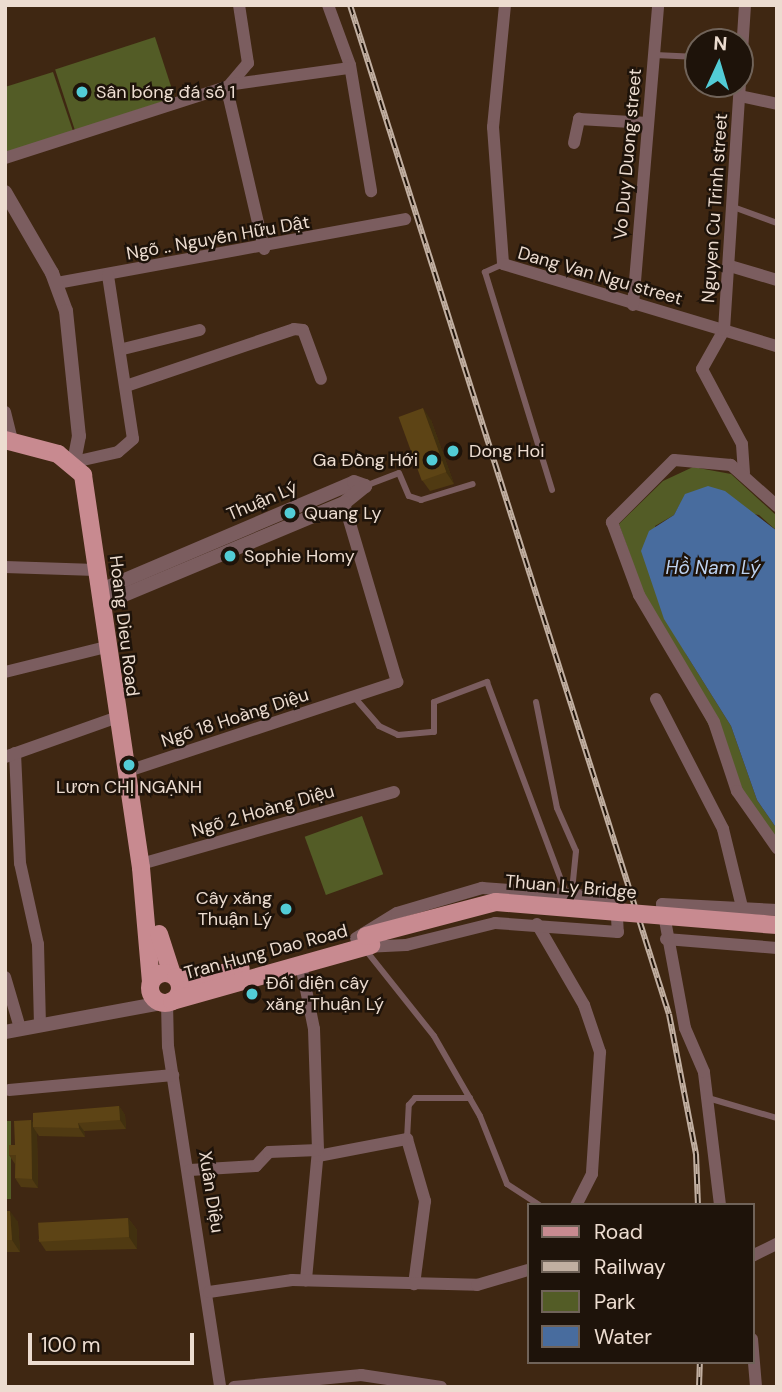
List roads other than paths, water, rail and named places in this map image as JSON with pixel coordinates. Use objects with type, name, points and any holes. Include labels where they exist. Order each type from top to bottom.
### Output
[{"type":"main road","points":[[9,441],[74,462]]},
{"type":"main road","name":"Hoang Dieu Road","points":[[74,462],[83,475],[116,718],[141,866],[151,984]]},
{"type":"main road","name":"Hoang Dieu Road","points":[[141,866],[174,975]]},
{"type":"main road","name":"Thuan Ly Bridge","points":[[364,942],[496,902],[777,925]]},
{"type":"main road","name":"Thuan Ly Bridge","points":[[364,942],[490,912],[777,936]]},
{"type":"main road","points":[[174,975],[180,990],[167,1002],[151,984],[174,975],[201,978],[364,942]]},
{"type":"main road","name":"Tran Hung Dao Road","points":[[167,1002],[301,965],[364,942]]},
{"type":"street","points":[[239,5],[248,64],[232,85],[264,249]]},
{"type":"street","points":[[328,5],[350,68],[371,191]]},
{"type":"street","name":"Dang Van Ngu street","points":[[505,5],[493,127],[503,264],[632,305],[777,346]]},
{"type":"street","name":"Vo Duy Duong street","points":[[632,305],[658,5]]},
{"type":"street","name":"Nguyen Cu Trinh street","points":[[743,28],[745,5]]},
{"type":"street","points":[[5,158],[232,85],[350,68]]},
{"type":"street","name":"Nguyen Cu Trinh street","points":[[724,330],[736,208],[740,98]]},
{"type":"street","points":[[751,98],[777,103]]},
{"type":"street","points":[[574,143],[579,119],[648,123]]},
{"type":"street","points":[[5,192],[57,283],[79,436],[74,462],[118,452],[133,439],[129,385],[108,275]]},
{"type":"street","name":"Ngõ .. Nguyễn Hữu Dật","points":[[57,283],[264,249],[405,219]]},
{"type":"street","points":[[730,266],[777,281]]},
{"type":"street","points":[[129,385],[294,329],[305,334],[321,379]]},
{"type":"street","points":[[123,349],[200,330]]},
{"type":"street","points":[[724,330],[702,374],[742,444],[744,473]]},
{"type":"street","points":[[5,412],[9,441]]},
{"type":"street","points":[[777,506],[744,473],[710,460],[674,460],[612,522],[639,595],[714,722],[737,791],[777,848]]},
{"type":"street","name":"Thuận Lý","points":[[99,598],[354,482],[365,486]]},
{"type":"street","name":"Thuận Lý","points":[[99,598],[344,503],[365,486]]},
{"type":"street","name":"Ngõ 18 Hoàng Diệu","points":[[125,772],[355,698],[398,677],[344,503]]},
{"type":"street","points":[[5,567],[96,570]]},
{"type":"street","points":[[5,672],[106,647]]},
{"type":"street","points":[[656,699],[723,828],[742,907]]},
{"type":"street","points":[[40,1024],[38,944],[20,863],[10,755],[116,718]]},
{"type":"street","name":"Ngõ 2 Hoàng Diệu","points":[[141,866],[394,792]]},
{"type":"street","points":[[482,888],[568,891],[615,896],[619,931],[495,923],[406,945],[364,942],[397,913],[482,888]]},
{"type":"street","points":[[720,1203],[708,1098],[685,1028],[666,939],[664,901],[777,910]]},
{"type":"street","points":[[537,924],[584,1005],[600,1052],[593,1174],[577,1203]]},
{"type":"street","points":[[666,939],[777,948]]},
{"type":"street","points":[[301,965],[314,1029],[318,1153],[306,1280]]},
{"type":"street","points":[[5,977],[13,1030],[117,1007],[167,1002]]},
{"type":"street","points":[[117,1007],[151,984]]},
{"type":"street","name":"Xuân Diệu","points":[[167,1002],[173,1075],[209,1293],[220,1387]]},
{"type":"street","points":[[9,1090],[173,1075]]},
{"type":"street","points":[[190,1170],[259,1165],[269,1152],[318,1153],[407,1139],[425,1201],[414,1284]]},
{"type":"street","points":[[754,1255],[777,1244]]},
{"type":"street","points":[[209,1293],[306,1280],[414,1284],[491,1283],[526,1271]]},
{"type":"street","points":[[754,1363],[756,1387]]},
{"type":"street","points":[[234,1387],[360,1381],[441,1387]]},
{"type":"lane","points":[[655,54],[684,56]]},
{"type":"lane","points":[[736,208],[777,223]]},
{"type":"lane","points":[[503,264],[485,272],[552,490]]},
{"type":"lane","points":[[365,486],[399,473],[409,496],[422,500],[473,484]]},
{"type":"lane","points":[[355,698],[379,726],[398,735],[433,732],[434,702],[487,681],[568,891]]},
{"type":"lane","points":[[537,702],[554,799],[576,851],[568,891]]},
{"type":"lane","points":[[364,942],[435,1036],[470,1098],[503,1178],[536,1203]]},
{"type":"lane","points":[[407,1139],[412,1100],[470,1098]]},
{"type":"lane","points":[[708,1098],[777,1118]]},
{"type":"water","name":"Hồ Nam Lý","points":[[708,486],[725,491],[777,531],[777,829],[757,800],[731,726],[664,619],[641,551],[649,531],[674,515],[685,494]]},
{"type":"railway","points":[[350,5],[669,1014],[696,1154],[698,1203]]},
{"type":"railway","points":[[699,1387],[700,1364]]},
{"type":"place","name":"Sân bóng đá số 1","points":[[82,92]]},
{"type":"place","name":"Dong Hoi","points":[[453,451]]},
{"type":"place","name":"Ga Đồng Hới","points":[[432,460]]},
{"type":"place","name":"Quang Ly","points":[[290,513]]},
{"type":"place","name":"Sophie Homy","points":[[230,556]]},
{"type":"place","name":"Lươn CHỊ NGẠNH","points":[[129,765]]},
{"type":"place","name":"Cây xăng Thuận Lý","points":[[286,909]]},
{"type":"place","name":"Đối diện cây xăng Thuận Lý","points":[[252,994]]}]
